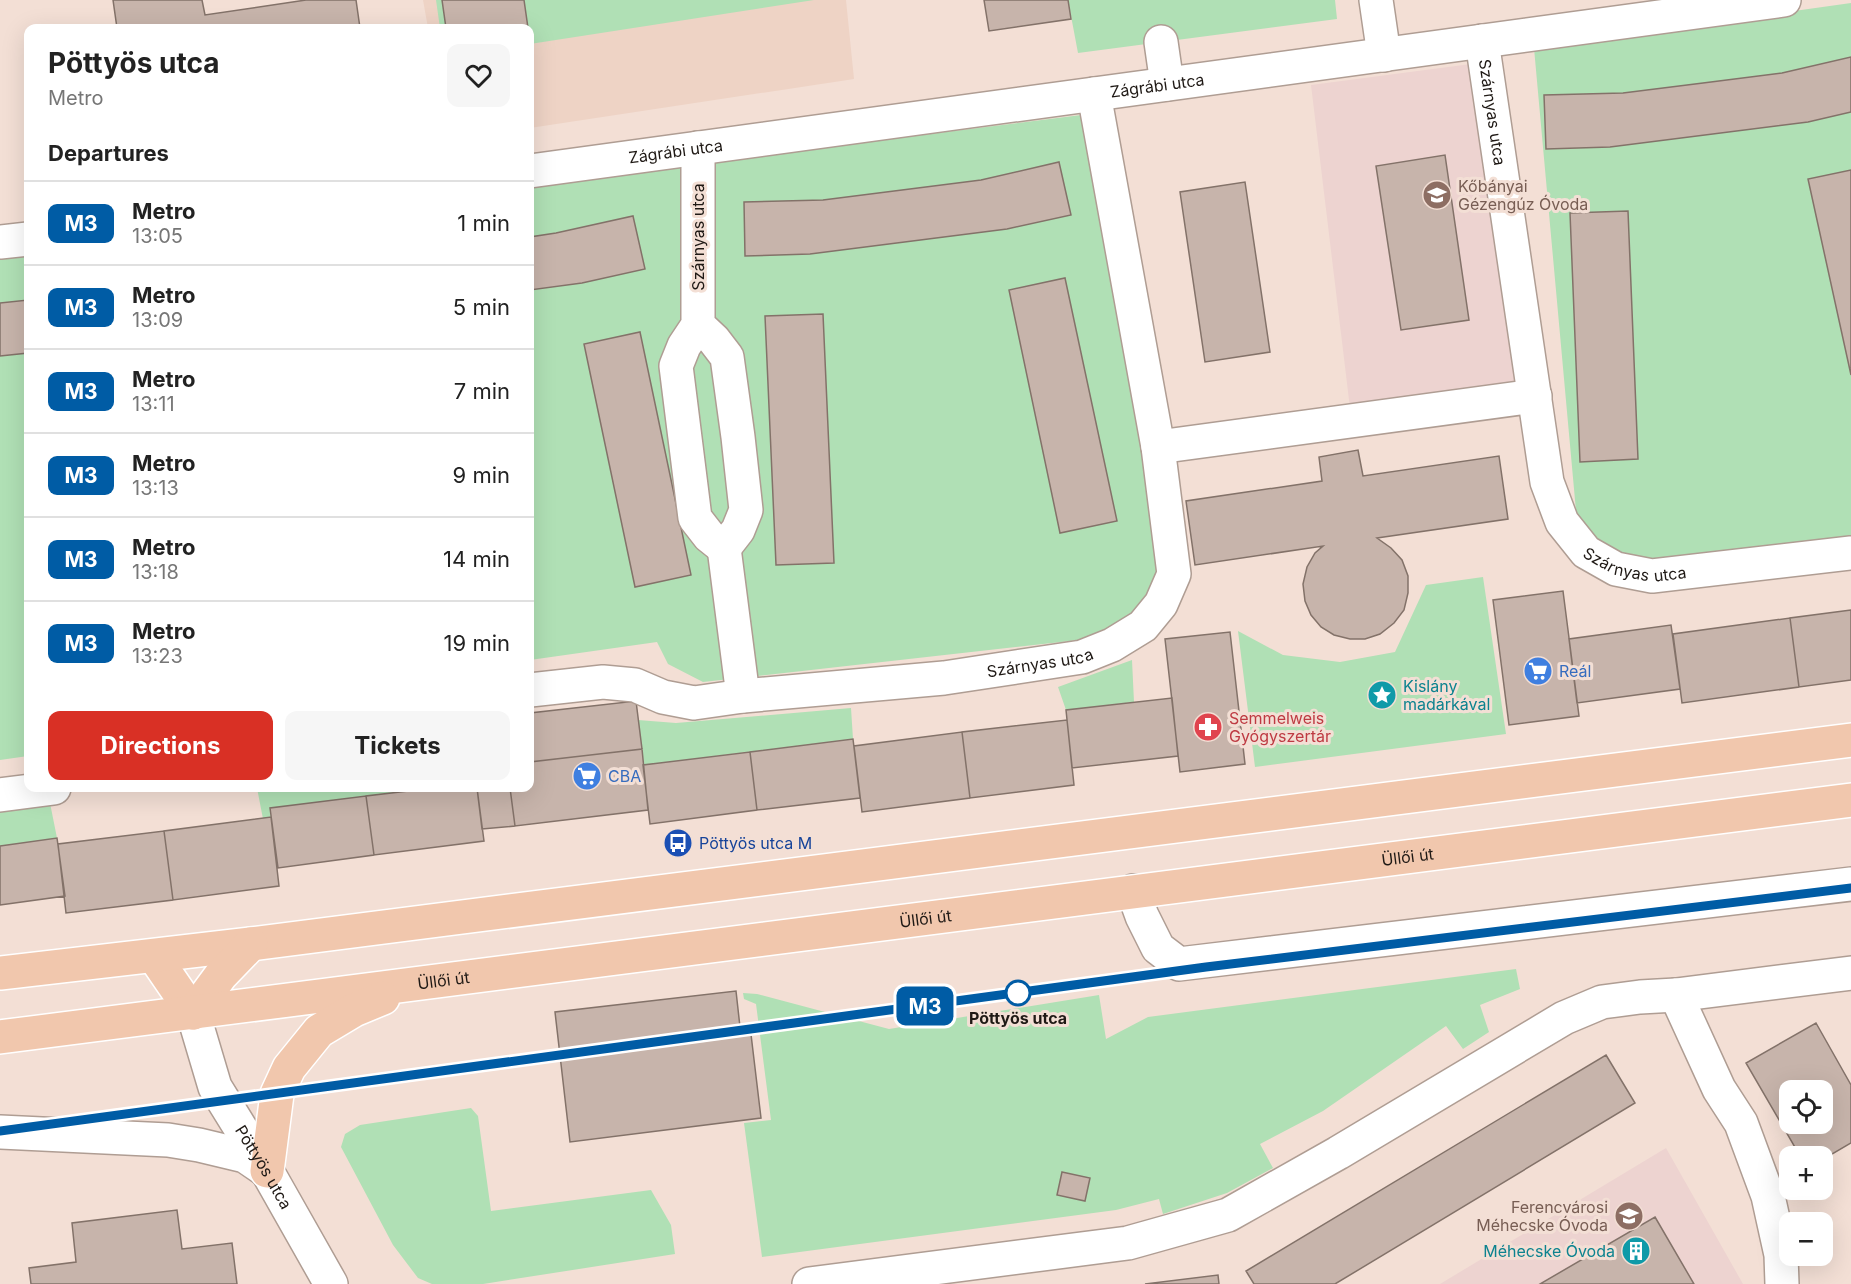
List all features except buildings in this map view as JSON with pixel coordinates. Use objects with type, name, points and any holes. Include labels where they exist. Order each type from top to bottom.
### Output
[{"type":"main road","points":[[0,973],[251,944],[1851,740]]},
{"type":"main road","name":"Üllői út","points":[[0,1038],[416,985],[1137,904],[1851,800]]},
{"type":"main road","points":[[154,956],[193,1013],[221,975],[251,944]]},
{"type":"main road","points":[[267,1171],[281,1082],[319,1031],[354,1010],[416,985]]},
{"type":"street","points":[[1376,0],[1384,55]]},
{"type":"street","name":"Zágrábi utca","points":[[534,170],[1784,0]]},
{"type":"street","name":"Szárnyas utca","points":[[1482,41],[1547,482],[1562,522],[1586,552],[1616,569],[1652,576],[1851,554]]},
{"type":"street","points":[[1161,42],[1167,84]]},
{"type":"street","name":"Szárnyas utca","points":[[534,690],[603,682],[634,685],[663,697],[694,703],[743,696],[944,678],[1082,657],[1112,645],[1143,626],[1161,604],[1174,574],[1158,447],[1094,94]]},
{"type":"street","name":"Szárnyas utca","points":[[698,148],[698,325]]},
{"type":"street","points":[[0,242],[24,239]]},
{"type":"street","points":[[724,548],[738,530],[746,510],[738,437],[727,357],[698,325],[684,346],[676,366],[695,518],[709,536],[724,548],[743,696]]},
{"type":"street","points":[[1158,447],[1535,396]]},
{"type":"street","points":[[0,795],[24,792]]},
{"type":"street","points":[[1137,904],[1158,948],[1179,964],[1851,884]]},
{"type":"street","points":[[809,1284],[1128,1243],[1228,1215],[1331,1157],[1564,1018],[1602,1002],[1851,973]]},
{"type":"street","points":[[1676,995],[1719,1089],[1742,1123],[1768,1196],[1781,1255],[1782,1284]]},
{"type":"street","name":"Pöttyös utca","points":[[193,1013],[214,1087],[267,1171],[332,1284]]},
{"type":"street","points":[[0,1132],[200,1145],[245,1156],[267,1171]]},
{"type":"shaded area","points":[[423,0],[846,0],[854,79],[534,127],[534,24],[427,24]]},
{"type":"shaded area","points":[[1471,64],[1517,387],[1350,408],[1311,85]]},
{"type":"shaded area","name":"Ferencvárosi Méhecske Óvoda","points":[[1666,1148],[1743,1284],[1440,1284]]},
{"type":"green space","points":[[436,0],[814,0],[534,43],[534,24],[439,24]]},
{"type":"green space","points":[[1068,0],[1335,0],[1337,19],[1078,53]]},
{"type":"green space","points":[[1851,3],[1851,541],[1651,568],[1578,533],[1534,48]]},
{"type":"green space","points":[[1097,113],[1113,268],[1155,534],[1169,533],[1143,626],[1079,640],[703,682],[668,664],[657,642],[534,659],[534,187],[698,163]]},
{"type":"green space","points":[[24,253],[24,757],[0,760],[0,256]]},
{"type":"green space","points":[[1483,577],[1506,734],[1255,767],[1238,631],[1283,655],[1340,662],[1395,652],[1426,585]]},
{"type":"green space","points":[[1132,660],[1134,702],[1066,710],[1058,687]]},
{"type":"green space","points":[[851,708],[853,739],[643,765],[638,720],[676,723]]},
{"type":"green space","points":[[258,792],[401,792],[270,808],[271,817],[263,819]]},
{"type":"green space","points":[[50,803],[57,838],[0,846],[0,811]]},
{"type":"green space","points":[[1516,969],[1520,989],[1480,1005],[1489,1032],[1463,1049],[1446,1026],[1323,1111],[1260,1144],[1273,1168],[1227,1193],[1163,1214],[1159,1199],[1116,1210],[762,1257],[744,1123],[771,1120],[756,1004],[744,999],[743,993],[757,994],[889,1029],[1099,995],[1106,1039],[1148,1017]]},
{"type":"green space","points":[[471,1108],[478,1116],[491,1211],[651,1190],[671,1225],[675,1254],[483,1284],[432,1284],[418,1278],[393,1245],[341,1147],[345,1134],[360,1125]]},
{"type":"metro line","name":"M3","points":[[0,1131],[1206,967],[1851,888]]},
{"type":"place","name":"Kőbányai Gézengúz Óvoda","points":[[1437,195]]},
{"type":"place","name":"Reál","points":[[1538,671]]},
{"type":"place","name":"Kislány madárkával","points":[[1382,695]]},
{"type":"place","name":"Semmelweis Gyógyszertár","points":[[1208,727]]},
{"type":"place","name":"CBA","points":[[587,776]]},
{"type":"place","name":"Pöttyös utca M","points":[[678,843]]},
{"type":"place","name":"Pöttyös utca","points":[[1018,993]]},
{"type":"place","name":"Ferencvárosi Méhecske Óvoda","points":[[1629,1216]]},
{"type":"place","name":"Méhecske Óvoda","points":[[1636,1251]]}]
